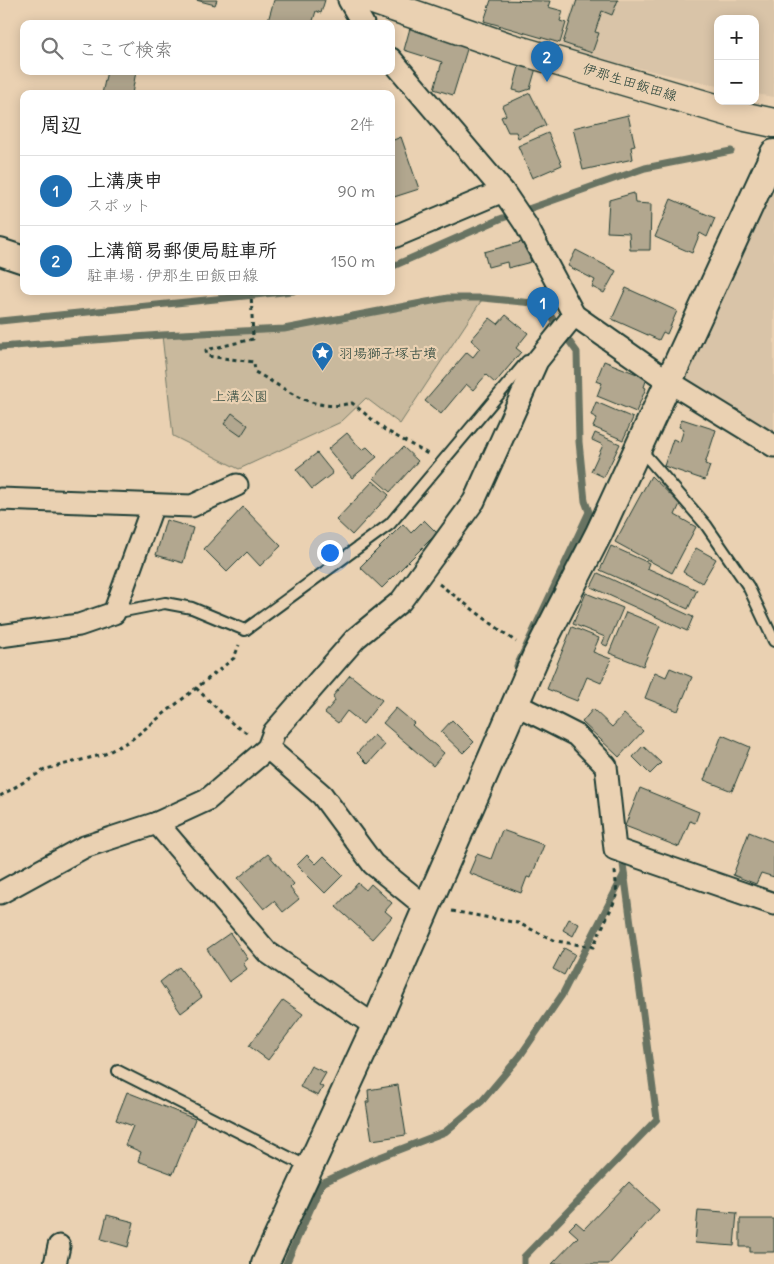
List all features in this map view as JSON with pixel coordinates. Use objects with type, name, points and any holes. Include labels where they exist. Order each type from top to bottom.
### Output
[{"type":"main road","name":"伊那生田飯田線","points":[[373,0],[508,47],[746,117],[774,123]]},
{"type":"street","points":[[349,0],[361,20]]},
{"type":"street","points":[[395,64],[506,196],[526,225],[571,318],[668,381],[774,446]]},
{"type":"street","points":[[266,1264],[375,1026],[515,704],[638,447],[774,153]]},
{"type":"street","points":[[395,237],[506,196]]},
{"type":"street","points":[[0,252],[20,259]]},
{"type":"street","points":[[0,893],[84,847],[157,823],[207,800],[268,748],[274,732],[349,645],[401,601],[474,501],[537,361],[571,318]]},
{"type":"street","points":[[0,498],[192,506],[237,485]]},
{"type":"street","points":[[0,636],[79,625],[114,613],[152,505]]},
{"type":"street","points":[[515,704],[576,735],[606,766],[615,849],[774,904]]},
{"type":"street","points":[[268,748],[322,795],[373,864],[426,907]]},
{"type":"street","points":[[157,823],[268,952],[375,1026]]},
{"type":"lane","points":[[114,613],[165,603],[192,608],[245,630],[390,524],[527,361],[537,361]]},
{"type":"lane","points":[[638,447],[706,526],[748,586],[774,641]]},
{"type":"lane","points":[[118,1071],[309,1168]]},
{"type":"path","points":[[252,295],[253,339],[206,350],[207,356],[254,362],[255,372],[295,396],[315,404],[334,407],[352,404],[385,430],[442,461]]},
{"type":"path","points":[[423,572],[523,647]]},
{"type":"path","points":[[0,796],[46,770],[105,754],[131,740],[234,658],[245,630]]},
{"type":"path","points":[[196,688],[234,725],[268,748]]},
{"type":"path","points":[[426,907],[518,923],[556,941],[593,947],[617,896],[615,874]]},
{"type":"shaded area","points":[[575,0],[774,0],[774,97],[759,95],[759,15],[714,15],[714,85],[559,50]]},
{"type":"shaded area","points":[[774,168],[774,432],[684,378]]},
{"type":"green space","name":"上溝公園","points":[[448,298],[483,298],[400,424],[366,398],[341,422],[239,469],[173,436],[162,335],[284,329]]},
{"type":"building","points":[[196,0],[217,0],[215,5]]},
{"type":"building","points":[[274,0],[325,0],[321,13],[316,11],[313,20],[268,20]]},
{"type":"building","points":[[491,0],[550,1],[548,7],[563,11],[560,21],[566,23],[560,43],[484,21]]},
{"type":"building","points":[[577,0],[618,0],[612,15],[602,11],[595,32],[599,33],[592,53],[563,43]]},
{"type":"building","points":[[410,28],[468,46],[453,95],[434,89],[442,62],[404,50]]},
{"type":"building","points":[[520,63],[536,68],[530,89],[521,92],[513,90]]},
{"type":"building","points":[[106,75],[135,75],[133,90],[103,90]]},
{"type":"building","points":[[530,93],[546,125],[518,138],[516,132],[508,132],[501,117],[506,115],[502,106]]},
{"type":"building","points":[[628,115],[635,146],[631,147],[633,159],[583,170],[573,128]]},
{"type":"building","points":[[548,133],[562,165],[532,178],[518,146]]},
{"type":"building","points":[[401,137],[419,189],[395,197],[395,139]]},
{"type":"building","points":[[634,193],[635,203],[651,204],[650,250],[630,250],[629,233],[607,232],[609,200]]},
{"type":"building","points":[[671,199],[715,218],[707,237],[700,233],[692,253],[655,237]]},
{"type":"building","points":[[525,241],[531,262],[508,268],[507,262],[488,267],[484,252]]},
{"type":"building","points":[[576,250],[616,271],[604,293],[592,287],[595,280],[568,266]]},
{"type":"building","points":[[626,288],[677,311],[667,334],[663,332],[659,340],[612,319]]},
{"type":"building","points":[[506,315],[528,333],[516,348],[521,352],[495,383],[486,375],[473,390],[466,384],[441,414],[425,401],[467,352],[473,357],[480,348],[471,340],[490,318],[498,324]]},
{"type":"building","points":[[604,361],[647,378],[644,387],[646,388],[636,412],[597,396],[602,383],[596,381]]},
{"type":"building","points":[[596,402],[633,418],[623,440],[593,427],[597,418],[591,415]]},
{"type":"building","points":[[232,413],[248,425],[241,436],[224,424]]},
{"type":"building","points":[[682,419],[716,430],[705,464],[710,466],[705,480],[664,466],[673,439],[680,442],[684,429],[679,427]]},
{"type":"building","points":[[347,433],[362,450],[367,447],[377,457],[352,478],[328,449]]},
{"type":"building","points":[[595,433],[620,444],[604,477],[591,471],[603,445],[592,440]]},
{"type":"building","points":[[403,447],[418,461],[390,492],[374,478]]},
{"type":"building","points":[[317,453],[333,473],[312,489],[296,469]]},
{"type":"building","points":[[651,476],[680,504],[675,515],[696,527],[672,573],[615,542]]},
{"type":"building","points":[[373,481],[389,495],[352,535],[336,520]]},
{"type":"building","points":[[243,507],[281,546],[260,566],[247,552],[227,572],[204,549]]},
{"type":"building","points":[[166,520],[193,528],[183,563],[156,555]]},
{"type":"building","points":[[424,520],[437,533],[382,588],[360,567],[403,524],[411,533]]},
{"type":"building","points":[[611,546],[649,563],[647,568],[697,590],[688,609],[600,570]]},
{"type":"building","points":[[696,548],[716,559],[702,583],[683,572]]},
{"type":"building","points":[[598,573],[693,617],[687,631],[591,587]]},
{"type":"building","points":[[586,593],[623,608],[607,646],[602,644],[605,637],[573,624]]},
{"type":"building","points":[[626,612],[660,626],[643,666],[609,653]]},
{"type":"building","points":[[572,627],[599,638],[593,652],[611,659],[601,683],[587,677],[577,701],[547,689]]},
{"type":"building","points":[[670,668],[692,677],[678,711],[645,698],[655,672],[666,677]]},
{"type":"building","points":[[350,675],[382,700],[363,724],[347,711],[338,723],[325,713],[335,701],[333,696]]},
{"type":"building","points":[[396,708],[444,753],[433,766],[383,723]]},
{"type":"building","points":[[593,709],[612,727],[624,714],[643,731],[619,757],[582,722]]},
{"type":"building","points":[[452,720],[474,742],[463,753],[441,732]]},
{"type":"building","points":[[374,735],[385,745],[368,764],[357,753]]},
{"type":"building","points":[[722,735],[750,747],[732,791],[704,780]]},
{"type":"building","points":[[643,746],[661,763],[650,774],[633,757]]},
{"type":"building","points":[[640,788],[699,812],[695,823],[690,821],[679,847],[625,826]]},
{"type":"building","points":[[502,830],[544,845],[531,878],[527,877],[521,893],[469,873],[477,854],[491,859]]},
{"type":"building","points":[[749,832],[774,842],[774,877],[761,873],[756,884],[733,875]]},
{"type":"building","points":[[268,854],[294,884],[290,888],[299,899],[283,912],[274,901],[264,909],[238,878]]},
{"type":"building","points":[[307,855],[316,864],[324,856],[343,875],[325,893],[297,865]]},
{"type":"building","points":[[358,883],[366,890],[371,884],[392,903],[385,911],[392,917],[372,939],[336,907]]},
{"type":"building","points":[[569,919],[579,924],[573,936],[563,930]]},
{"type":"building","points":[[230,933],[248,959],[243,963],[247,969],[229,982],[207,949]]},
{"type":"building","points":[[564,948],[575,954],[564,975],[553,969]]},
{"type":"building","points":[[179,967],[202,997],[181,1013],[160,982]]},
{"type":"building","points":[[283,1000],[303,1014],[268,1060],[249,1046]]},
{"type":"building","points":[[311,1066],[326,1073],[319,1085],[323,1087],[318,1096],[300,1087]]},
{"type":"building","points":[[398,1085],[406,1135],[372,1140],[366,1102],[369,1102],[368,1090]]},
{"type":"building","points":[[127,1092],[195,1119],[173,1174],[138,1161],[141,1152],[125,1145],[133,1126],[116,1120]]},
{"type":"building","points":[[629,1182],[659,1210],[609,1264],[552,1264],[578,1237],[569,1229],[576,1222],[584,1229]]},
{"type":"building","points":[[698,1210],[737,1213],[734,1246],[695,1243]]},
{"type":"building","points":[[107,1215],[134,1222],[128,1247],[101,1239]]},
{"type":"building","points":[[740,1219],[774,1219],[774,1252],[750,1252],[750,1247],[740,1247]]},
{"type":"waterway","points":[[395,265],[500,219],[645,168],[731,151]]},
{"type":"waterway","points":[[0,321],[254,295]]},
{"type":"waterway","points":[[0,347],[162,335],[284,329],[448,298],[483,298],[533,303],[550,315],[577,352],[579,442],[585,501],[589,512],[517,666]]},
{"type":"waterway","points":[[524,1264],[524,1257],[657,1119],[623,864]]},
{"type":"waterway","points":[[286,1264],[322,1183],[367,1162],[445,1132],[482,1101],[520,1056],[562,995],[624,874]]},
{"type":"place","name":"上溝簡易郵便局駐車所","points":[[547,82]]},
{"type":"place","name":"上溝庚申","points":[[543,328]]},
{"type":"place","name":"羽場獅子塚古墳","points":[[323,372]]}]
